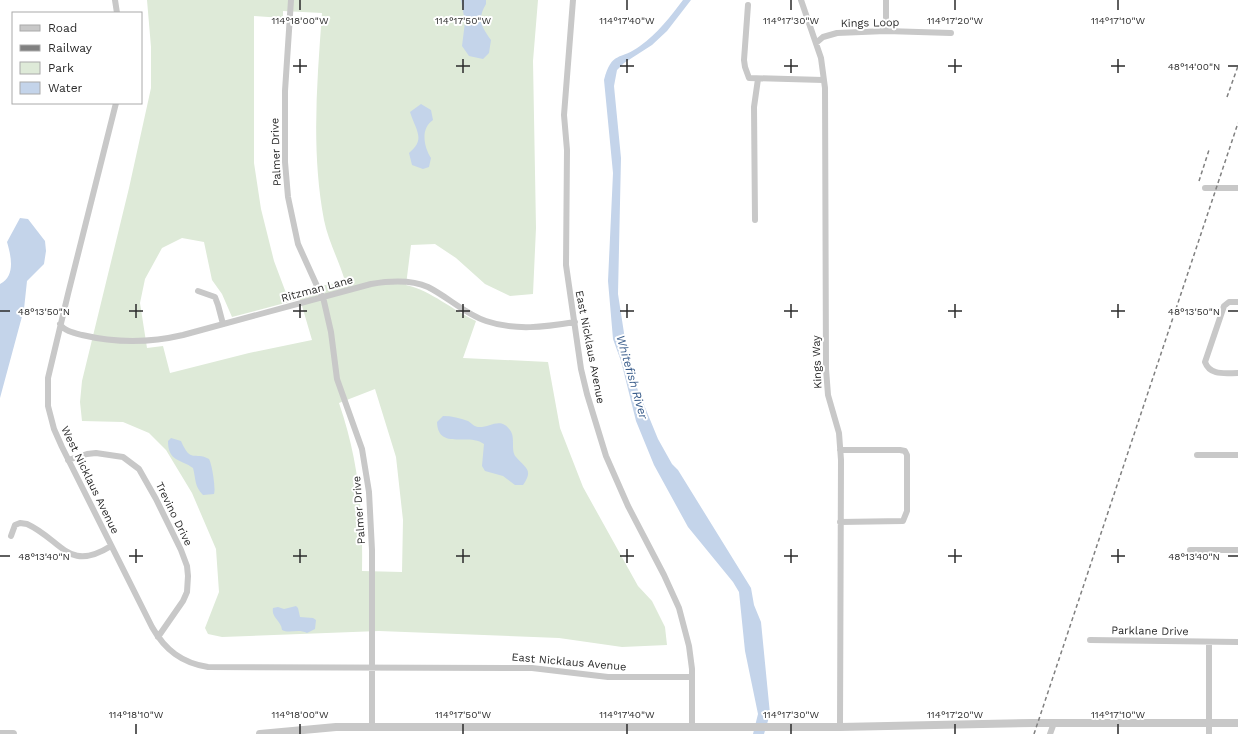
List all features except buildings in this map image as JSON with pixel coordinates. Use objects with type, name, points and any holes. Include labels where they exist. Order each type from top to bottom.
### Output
[{"type":"street","points":[[115,0],[117,12]]},
{"type":"street","name":"Palmer Drive","points":[[291,0],[285,91],[285,162],[288,197],[298,244],[322,297],[331,332],[337,379],[358,436],[367,477],[372,543],[372,727]]},
{"type":"street","name":"East Nicklaus Avenue","points":[[573,0],[564,115],[567,150],[566,265],[585,388],[603,450],[625,500],[674,594],[690,646],[692,677],[692,727]]},
{"type":"street","name":"Kings Way","points":[[801,0],[816,43],[822,65],[823,80],[826,150],[826,369],[828,395],[838,427],[840,450],[840,726]]},
{"type":"street","points":[[886,0],[886,32]]},
{"type":"street","points":[[748,5],[745,67],[749,78],[823,80]]},
{"type":"street","name":"Kings Loop","points":[[816,43],[823,37],[832,33],[951,33]]},
{"type":"street","points":[[755,220],[754,122],[758,79]]},
{"type":"street","name":"West Nicklaus Avenue","points":[[116,104],[60,324],[48,378],[47,397],[54,429],[68,460],[158,637],[170,651],[179,657],[198,665],[208,667],[373,667]]},
{"type":"street","points":[[1205,188],[1238,188]]},
{"type":"street","name":"Ritzman Lane","points":[[60,324],[64,329],[92,337],[136,342],[169,338],[370,284],[400,281],[428,288],[474,316],[499,324],[531,327],[575,322]]},
{"type":"street","points":[[198,291],[215,297],[223,324]]},
{"type":"street","points":[[1238,302],[1229,302],[1224,306],[1205,362],[1207,368],[1214,373],[1238,373]]},
{"type":"street","points":[[840,450],[905,451],[907,454],[907,511],[903,521],[897,522],[840,522]]},
{"type":"street","name":"Trevino Drive","points":[[68,460],[87,454],[96,453],[123,457],[139,469],[156,499],[181,550],[187,566],[188,576],[188,587],[183,601],[158,637]]},
{"type":"street","points":[[1197,455],[1238,455]]},
{"type":"street","points":[[10,536],[16,525],[20,523],[27,524],[68,553],[80,557],[94,554],[111,546]]},
{"type":"street","points":[[1190,550],[1238,550]]},
{"type":"street","name":"Parklane Drive","points":[[1090,640],[1238,642]]},
{"type":"street","points":[[1209,642],[1209,734]]},
{"type":"street","name":"East Nicklaus Avenue","points":[[373,667],[532,668],[608,677],[692,677]]},
{"type":"street","points":[[1050,734],[1054,723]]},
{"type":"street","points":[[260,734],[313,728],[372,727],[692,727],[1054,723],[1238,723]]},
{"type":"street","points":[[0,734],[11,734]]},
{"type":"green space","points":[[147,0],[538,0],[533,61],[536,228],[533,294],[510,296],[485,284],[456,258],[435,244],[411,245],[406,285],[433,296],[476,321],[463,358],[548,362],[560,428],[583,487],[638,586],[652,601],[665,627],[667,645],[622,647],[559,638],[379,631],[222,637],[208,634],[205,628],[219,592],[216,549],[192,493],[166,450],[149,433],[123,422],[82,421],[80,402],[82,381],[129,188],[151,88],[151,47]],"holes":[[[283,11],[322,13],[316,116],[316,142],[320,194],[326,228],[345,281],[286,293],[274,261],[261,209],[254,163],[254,16],[283,18]],[[182,238],[204,242],[212,280],[222,294],[232,317],[300,299],[312,340],[249,353],[170,373],[163,346],[147,348],[140,303],[145,279],[162,248]],[[375,389],[396,457],[403,520],[402,572],[362,571],[362,527],[358,486],[351,446],[339,403]]]},
{"type":"water","points":[[461,0],[486,0],[481,22],[491,40],[489,53],[483,59],[469,56],[462,46],[465,22]]},
{"type":"water","name":"Whitefish River","points":[[683,0],[691,0],[667,31],[652,45],[624,63],[617,70],[614,86],[621,158],[618,294],[626,346],[635,383],[658,439],[672,464],[678,470],[751,588],[754,605],[761,622],[770,714],[764,734],[753,734],[758,714],[745,651],[739,592],[733,582],[688,527],[654,465],[636,421],[621,361],[613,339],[608,281],[613,173],[604,80],[610,64],[618,57],[633,51],[652,36]]},
{"type":"water","points":[[421,104],[431,110],[433,120],[426,128],[424,138],[431,158],[429,167],[423,169],[412,165],[409,153],[414,148],[418,139],[417,130],[410,112]]},
{"type":"water","points":[[20,218],[28,219],[45,241],[46,251],[44,264],[27,281],[24,309],[0,398],[0,284],[5,280],[10,271],[11,259],[7,242]]},
{"type":"water","points":[[443,416],[462,419],[477,427],[499,423],[506,426],[512,433],[514,454],[525,466],[528,472],[523,485],[515,485],[503,476],[485,471],[482,466],[484,444],[470,440],[448,439],[443,436],[439,431],[437,422]]},
{"type":"water","points":[[171,438],[181,441],[184,448],[190,455],[209,459],[213,476],[214,494],[203,495],[197,485],[193,468],[176,459],[170,453],[168,441]]},
{"type":"water","points":[[296,606],[300,617],[313,618],[316,620],[315,629],[307,633],[282,630],[273,614],[273,608],[278,607],[284,609]]},
{"type":"railway","points":[[1227,97],[1238,66]]},
{"type":"railway","points":[[1034,734],[1238,123]]},
{"type":"railway","points":[[1199,181],[1209,150]]}]
